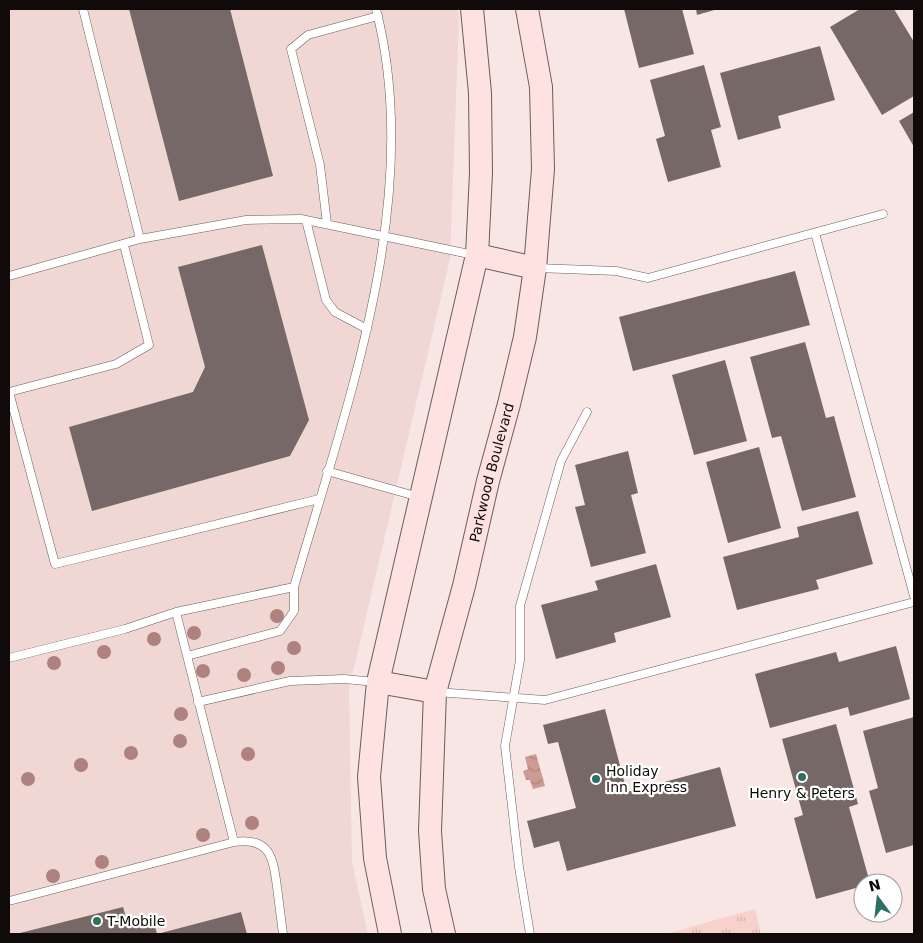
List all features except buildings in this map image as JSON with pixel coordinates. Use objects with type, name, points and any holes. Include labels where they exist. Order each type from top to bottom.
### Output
[{"type":"main road","points":[[390,934],[374,858],[369,777],[378,682],[477,255],[481,173],[480,102],[472,9]]},
{"type":"main road","name":"Parkwood Boulevard","points":[[444,934],[434,889],[430,831],[435,692],[464,586],[488,480],[525,337],[535,268],[543,169],[541,87],[527,9]]},
{"type":"main road","points":[[477,255],[535,268]]},
{"type":"main road","points":[[378,682],[435,692]]},
{"type":"lane","points":[[83,9],[140,239]]},
{"type":"lane","points":[[187,656],[280,631],[294,611],[294,587],[368,328],[384,237],[390,151],[389,90],[383,36],[377,12],[308,35],[291,49],[320,165],[327,224]]},
{"type":"lane","points":[[535,268],[616,271],[648,278],[883,214]]},
{"type":"lane","points":[[9,276],[140,239],[246,220],[306,220],[477,255]]},
{"type":"lane","points":[[306,220],[326,300],[335,312],[368,328]]},
{"type":"lane","points":[[815,233],[914,596]]},
{"type":"lane","points":[[124,245],[150,345],[116,364],[9,392],[55,564],[319,499]]},
{"type":"lane","points":[[530,934],[519,867],[504,746],[520,660],[520,606],[561,461],[587,412]]},
{"type":"lane","points":[[327,471],[420,498]]},
{"type":"lane","points":[[9,658],[125,630],[176,612],[294,587]]},
{"type":"lane","points":[[435,692],[545,700],[914,602]]},
{"type":"lane","points":[[176,612],[234,842]]},
{"type":"lane","points":[[198,702],[290,681],[344,679],[378,682]]},
{"type":"lane","points":[[9,902],[234,842],[248,840],[260,844],[273,859],[283,934]]},
{"type":"shaded area","points":[[9,9],[457,9],[459,17],[450,259],[349,689],[352,862],[368,934],[9,934]]},
{"type":"green space","points":[[755,909],[761,934],[666,934]]},
{"type":"water","points":[[536,754],[545,786],[533,789],[530,780],[526,780],[523,771],[528,769],[525,757]]},
{"type":"place","name":"Henry & Peters","points":[[802,777]]},
{"type":"place","name":"Holiday Inn Express","points":[[596,779]]},
{"type":"place","name":"T-Mobile","points":[[97,921]]}]
